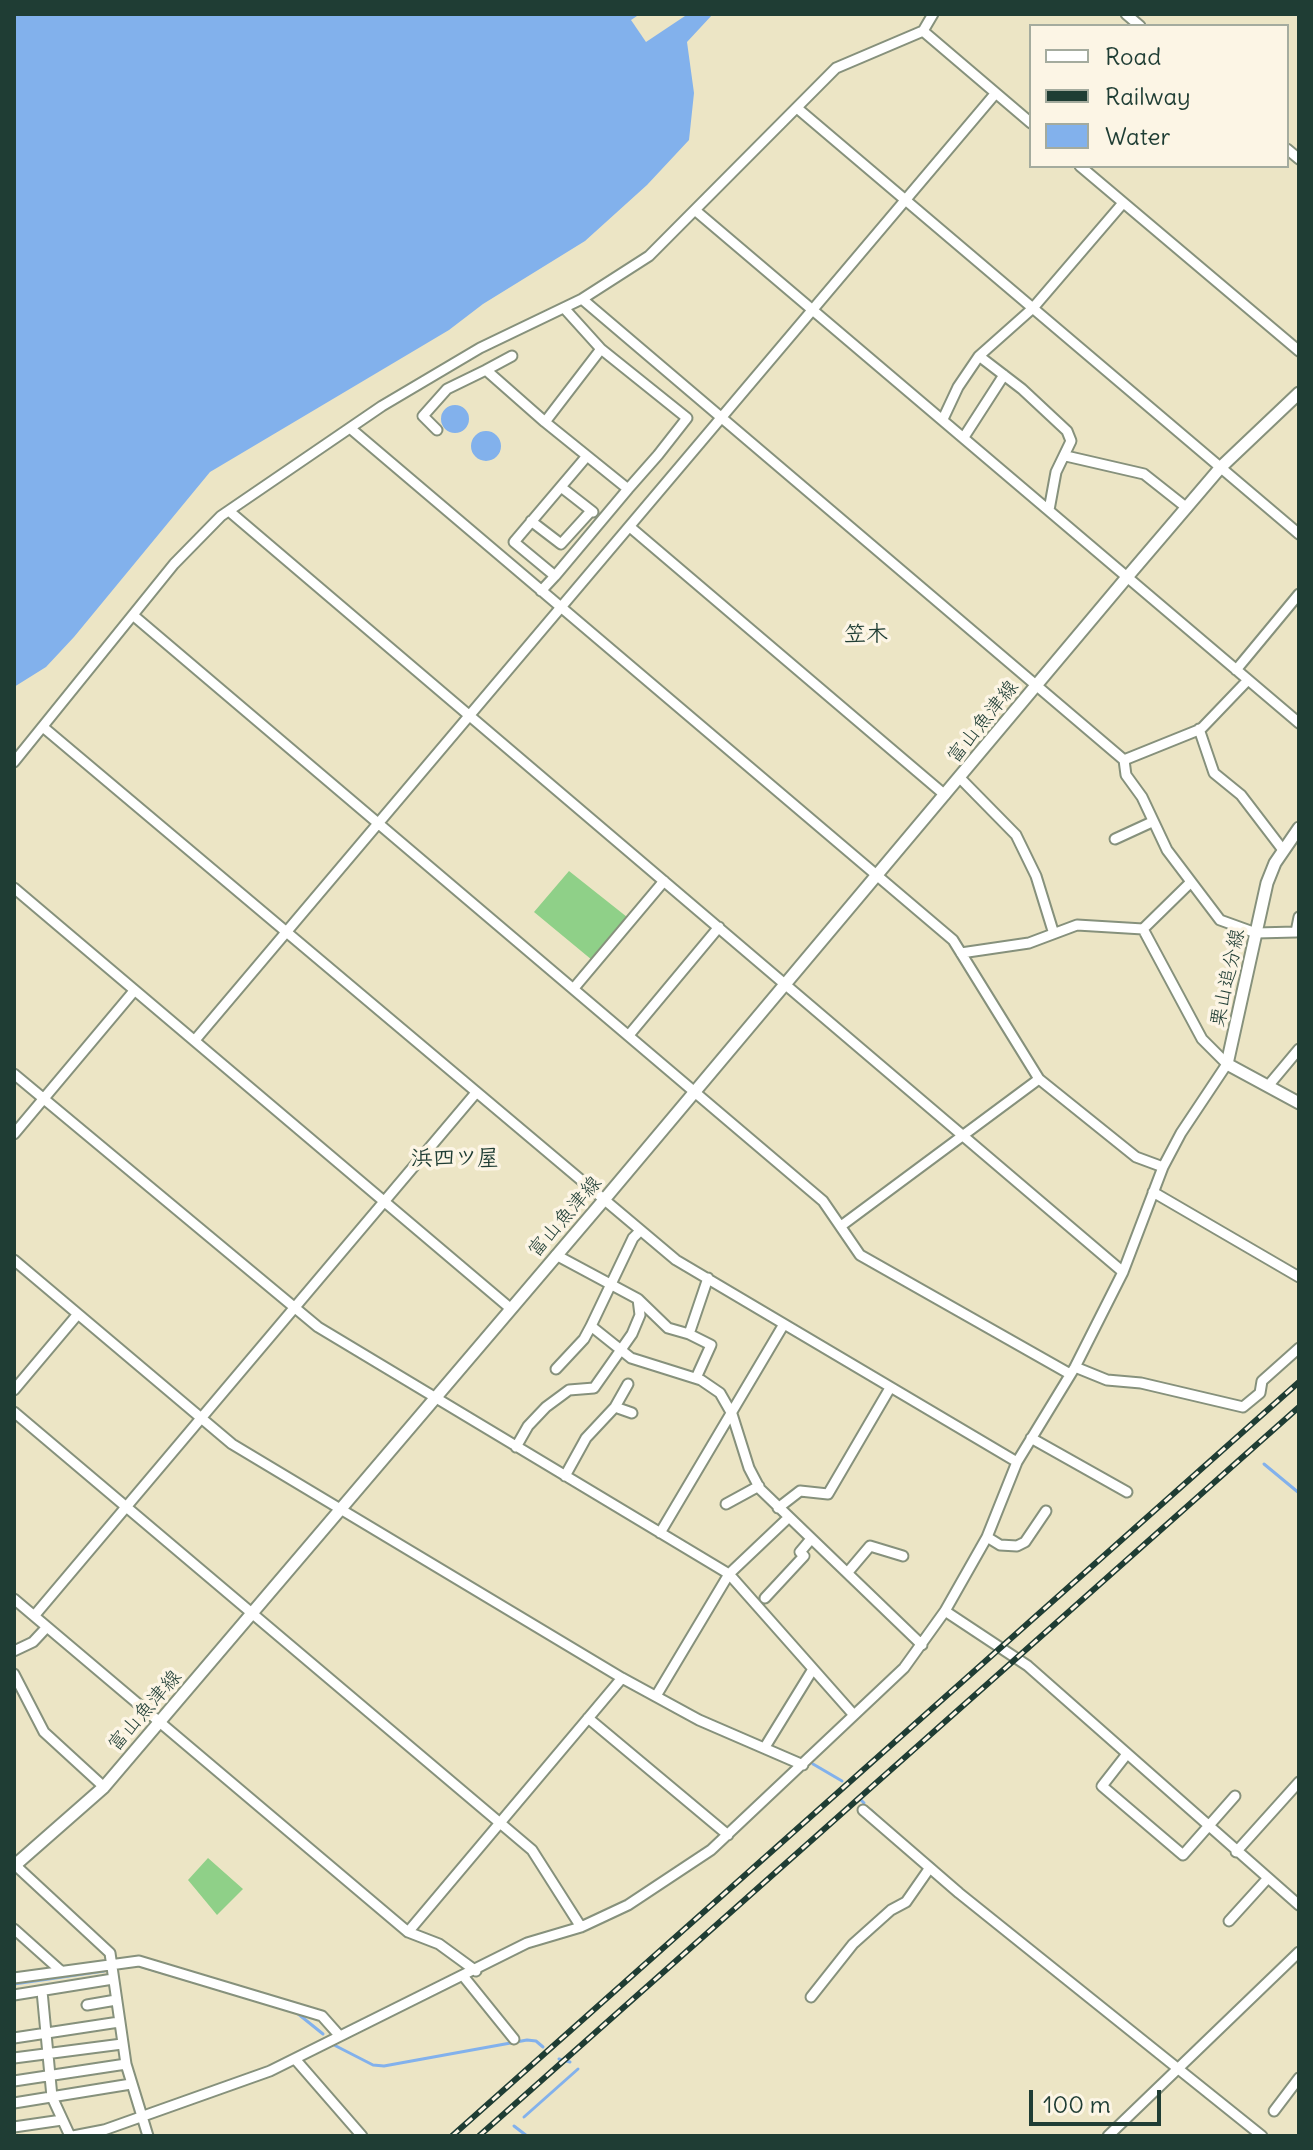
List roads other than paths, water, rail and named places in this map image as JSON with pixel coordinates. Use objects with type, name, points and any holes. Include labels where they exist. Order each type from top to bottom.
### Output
[{"type":"main road","name":"富山魚津線","points":[[14,1865],[104,1787],[1221,467],[1299,393]]},
{"type":"main road","name":"栗山追分線","points":[[1227,1064],[1267,883],[1283,850],[1299,828]]},
{"type":"main road","points":[[1227,1064],[1299,1103]]},
{"type":"street","points":[[14,762],[174,564],[229,511],[350,428],[480,348],[582,299],[649,256],[836,68],[923,31],[933,14]]},
{"type":"street","points":[[923,31],[1029,121]]},
{"type":"street","points":[[195,1040],[995,94]]},
{"type":"street","points":[[797,108],[1299,534]]},
{"type":"street","points":[[1082,168],[1299,351]]},
{"type":"street","points":[[943,419],[963,378],[979,356],[1033,308],[1123,203]]},
{"type":"street","points":[[696,211],[1299,723]]},
{"type":"street","points":[[582,299],[1124,760],[1126,775],[1142,797],[1167,850],[1220,920],[1256,933],[1296,932],[1299,917]]},
{"type":"street","points":[[541,591],[687,418],[601,349],[564,308]]},
{"type":"street","points":[[545,422],[601,349]]},
{"type":"street","points":[[437,430],[423,416],[447,389],[512,356]]},
{"type":"street","points":[[979,356],[1067,431],[1071,441],[1056,472],[1049,510]]},
{"type":"street","points":[[486,370],[628,489]]},
{"type":"street","points":[[964,437],[1004,375]]},
{"type":"street","points":[[350,428],[953,940],[1039,1079],[1136,1157],[1163,1167]]},
{"type":"street","points":[[555,576],[514,542],[587,456]]},
{"type":"street","points":[[1066,456],[1144,474],[1187,508]]},
{"type":"street","points":[[561,487],[603,520]]},
{"type":"street","points":[[229,511],[1123,1272]]},
{"type":"street","points":[[561,544],[591,511]]},
{"type":"street","points":[[531,521],[573,555]]},
{"type":"street","points":[[630,527],[945,795]]},
{"type":"street","points":[[1236,670],[1299,594]]},
{"type":"street","points":[[134,616],[823,1201],[860,1255],[1072,1370],[1107,1380],[1141,1383],[1243,1407],[1260,1393],[1262,1381],[1299,1348]]},
{"type":"street","points":[[1124,760],[1212,721],[1248,680]]},
{"type":"street","points":[[43,727],[640,1231],[708,1278],[1017,1462]]},
{"type":"street","points":[[1199,729],[1217,777],[1241,795],[1283,850]]},
{"type":"street","points":[[960,778],[1016,835],[1036,876],[1053,931]]},
{"type":"street","points":[[1115,839],[1152,822]]},
{"type":"street","points":[[574,988],[664,881]]},
{"type":"street","points":[[961,953],[1029,943],[1053,931],[1077,925],[1143,929],[1191,882]]},
{"type":"street","points":[[14,888],[510,1308]]},
{"type":"street","points":[[629,1035],[719,927]]},
{"type":"street","points":[[42,1991],[52,2097],[72,2136],[140,2116],[295,2059],[338,2034],[464,1977],[527,1943],[581,1927],[628,1905],[728,1835],[853,1714],[876,1697],[922,1645],[987,1537],[1017,1462],[1072,1370],[1123,1272],[1163,1167],[1181,1133],[1227,1064],[1202,1039],[1143,929]]},
{"type":"street","points":[[14,1134],[134,991]]},
{"type":"street","points":[[1268,1086],[1299,1049]]},
{"type":"street","points":[[14,1074],[318,1327],[729,1574],[853,1714]]},
{"type":"street","points":[[841,1226],[1039,1079]]},
{"type":"street","points":[[34,1616],[475,1094]]},
{"type":"street","points":[[1153,1192],[1299,1277]]},
{"type":"street","points":[[556,1369],[584,1339],[610,1283],[640,1231]]},
{"type":"street","points":[[556,1255],[638,1299],[668,1328],[711,1345],[696,1378]]},
{"type":"street","points":[[14,1260],[232,1444],[622,1678],[699,1720],[803,1765]]},
{"type":"street","points":[[689,1334],[708,1278]]},
{"type":"street","points":[[516,1447],[528,1426],[546,1407],[569,1390],[594,1388],[636,1324],[640,1315],[638,1299]]},
{"type":"street","points":[[14,1390],[78,1314]]},
{"type":"street","points":[[660,1533],[784,1324]]},
{"type":"street","points":[[591,1326],[618,1351],[643,1363],[696,1378],[720,1393],[732,1414],[749,1468],[759,1486],[787,1519],[848,1572],[922,1645]]},
{"type":"street","points":[[565,1476],[586,1438],[615,1407],[628,1384]]},
{"type":"street","points":[[778,1508],[800,1491],[828,1494],[890,1388]]},
{"type":"street","points":[[615,1407],[632,1413]]},
{"type":"street","points":[[14,1412],[532,1850],[581,1927]]},
{"type":"street","points":[[1031,1438],[1050,1452],[1127,1492]]},
{"type":"street","points":[[726,1504],[759,1486]]},
{"type":"street","points":[[987,1537],[1000,1545],[1017,1546],[1025,1542],[1046,1511]]},
{"type":"street","points":[[656,1696],[729,1574],[787,1519]]},
{"type":"street","points":[[765,1598],[804,1556],[800,1552],[811,1539]]},
{"type":"street","points":[[848,1572],[870,1546],[903,1556]]},
{"type":"street","points":[[15,1601],[408,1932],[439,1944],[476,1971]]},
{"type":"street","points":[[945,1611],[1028,1666],[1299,1905]]},
{"type":"street","points":[[14,1651],[33,1642],[47,1627]]},
{"type":"street","points":[[765,1747],[813,1669]]},
{"type":"street","points":[[14,1674],[52,1741],[104,1787]]},
{"type":"street","points":[[408,1932],[622,1678]]},
{"type":"street","points":[[14,1701],[26,1697]]},
{"type":"street","points":[[588,1718],[728,1835]]},
{"type":"street","points":[[1127,1754],[1102,1786],[1183,1855],[1235,1796]]},
{"type":"street","points":[[1236,1852],[1299,1782]]},
{"type":"street","points":[[863,1810],[929,1869],[1262,2136]]},
{"type":"street","points":[[14,1865],[96,1936],[110,1953],[126,2064],[148,2136]]},
{"type":"street","points":[[811,1997],[853,1944],[891,1910],[906,1902],[929,1869]]},
{"type":"street","points":[[1229,1921],[1268,1878]]},
{"type":"street","points":[[14,1929],[61,1971]]},
{"type":"street","points":[[1108,2136],[1299,1952]]},
{"type":"street","points":[[14,1978],[139,1961],[322,2016],[338,2034]]},
{"type":"street","points":[[464,1977],[514,2039]]},
{"type":"street","points":[[14,1995],[113,1979]]},
{"type":"street","points":[[87,2005],[116,2000]]},
{"type":"street","points":[[14,2038],[119,2022]]},
{"type":"street","points":[[14,2058],[122,2044]]},
{"type":"street","points":[[295,2059],[362,2136]]},
{"type":"street","points":[[14,2081],[126,2064]]},
{"type":"street","points":[[1274,2111],[1299,2078]]},
{"type":"street","points":[[14,2103],[131,2084]]},
{"type":"street","points":[[14,2127],[62,2120]]},
{"type":"water","points":[[14,14],[713,14],[687,42],[694,93],[689,140],[647,185],[585,241],[483,304],[449,330],[210,472],[74,637],[46,667],[14,687]]},
{"type":"water","points":[[455,405],[465,409],[469,419],[465,429],[455,433],[445,429],[441,419],[445,409]]},
{"type":"water","points":[[486,431],[492,432],[500,440],[500,452],[492,460],[486,461],[480,460],[472,452],[471,446],[472,440],[480,432]]},
{"type":"waterway","points":[[1264,1464],[1299,1493]]},
{"type":"waterway","points":[[813,1764],[842,1781]]},
{"type":"waterway","points":[[860,1799],[864,1803]]},
{"type":"waterway","points":[[871,1810],[886,1824]]},
{"type":"waterway","points":[[928,1860],[934,1865]]},
{"type":"waterway","points":[[136,1965],[286,2009]]},
{"type":"waterway","points":[[14,1984],[104,1971]]},
{"type":"waterway","points":[[297,2013],[323,2034]]},
{"type":"waterway","points":[[334,2045],[373,2065],[384,2066],[527,2040],[536,2041],[543,2047]]},
{"type":"waterway","points":[[559,2059],[570,2062]]},
{"type":"waterway","points":[[524,2117],[578,2069]]},
{"type":"waterway","points":[[514,2126],[527,2136]]},
{"type":"railway","points":[[452,2136],[1299,1382]]},
{"type":"railway","points":[[479,2136],[1299,1407]]},
{"type":"district","name":"笠木","points":[[866,635]]},
{"type":"district","name":"浜四ツ屋","points":[[455,1159]]}]
